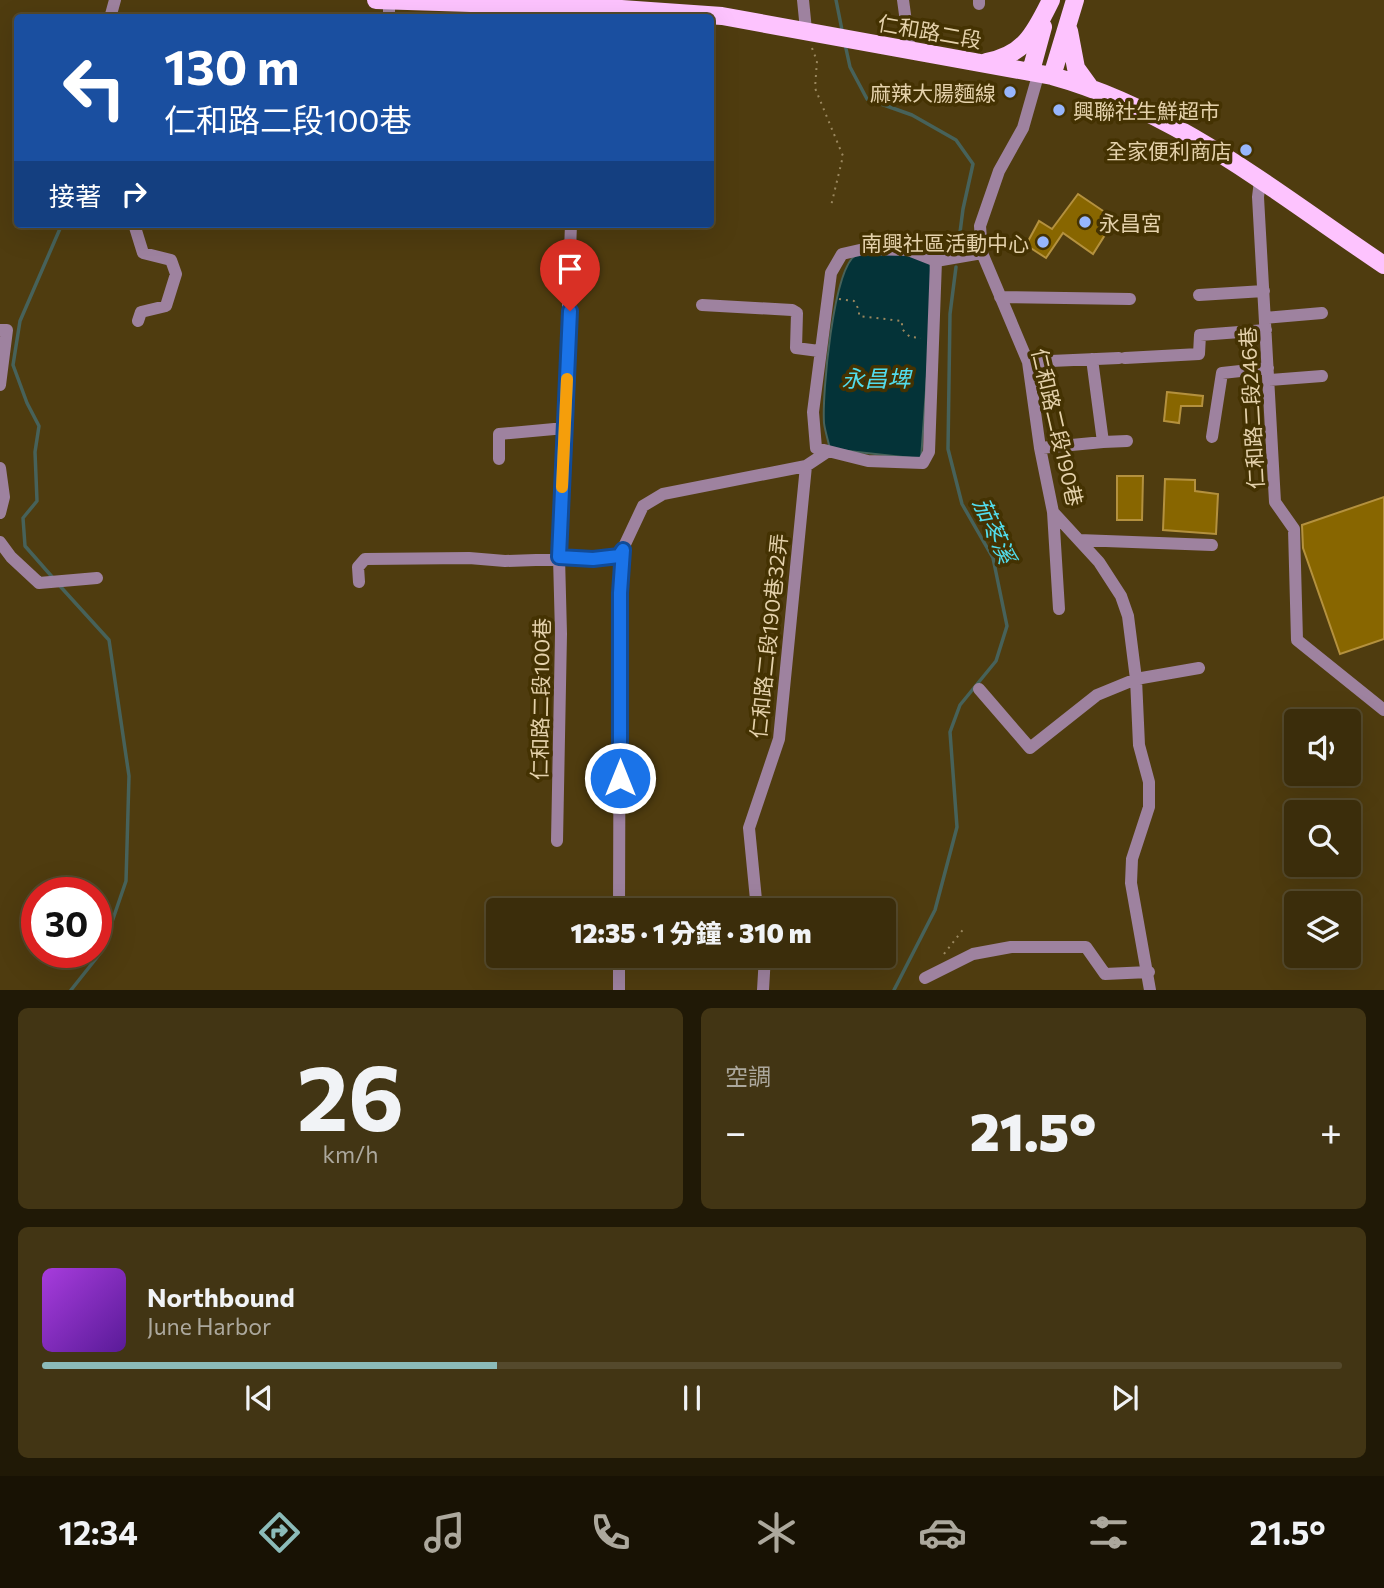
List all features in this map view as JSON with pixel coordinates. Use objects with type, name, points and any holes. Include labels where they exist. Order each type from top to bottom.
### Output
[{"type":"main road","name":"仁和路二段","points":[[376,0],[576,12],[624,4],[706,14]]},
{"type":"main road","points":[[981,62],[1003,57],[1034,35],[1051,0]]},
{"type":"main road","points":[[1041,73],[1051,0]]},
{"type":"main road","points":[[1041,73],[1068,22],[1075,0]]},
{"type":"main road","name":"仁和路二段","points":[[714,15],[1041,73],[1089,86],[1138,106],[1228,157],[1384,265]]},
{"type":"main road","points":[[1068,22],[1076,68],[1089,86]]},
{"type":"street","points":[[803,0],[806,30]]},
{"type":"street","points":[[903,0],[910,51]]},
{"type":"street","name":"仁和路二段190巷","points":[[1041,73],[1023,128],[999,171],[981,226],[982,253],[1028,362],[1040,448],[1053,512],[1099,562],[1121,596],[1128,616],[1136,679],[1139,745],[1149,782],[1149,807],[1132,859],[1131,883],[1150,989]]},
{"type":"street","name":"仁和路二段246巷","points":[[1260,181],[1258,197],[1275,502],[1294,529],[1297,640],[1384,710]]},
{"type":"street","points":[[135,228],[143,253],[171,260],[176,274],[166,306],[141,312],[138,321]]},
{"type":"street","name":"仁和路二段100巷","points":[[558,841],[561,634],[559,557],[571,228]]},
{"type":"street","points":[[936,261],[929,452],[922,463],[868,461],[816,448],[813,412],[819,351],[830,298],[831,273],[842,254],[864,249],[908,250],[936,261],[982,253]]},
{"type":"street","points":[[1199,295],[1264,291]]},
{"type":"street","points":[[1000,296],[1130,299]]},
{"type":"street","points":[[702,305],[792,310],[797,313],[796,348],[819,351]]},
{"type":"street","points":[[1028,362],[1199,354],[1200,335],[1322,313]]},
{"type":"street","points":[[0,330],[7,330],[0,385]]},
{"type":"street","points":[[1092,359],[1103,442]]},
{"type":"street","points":[[1212,437],[1222,373],[1322,376]]},
{"type":"street","points":[[499,459],[499,434],[565,428]]},
{"type":"street","points":[[1040,448],[1126,441]]},
{"type":"street","points":[[359,582],[358,567],[365,559],[470,558],[505,561],[559,557],[607,559],[619,556],[643,506],[663,494],[806,466],[827,452]]},
{"type":"street","name":"仁和路二段190巷32弄","points":[[755,898],[749,828],[779,739],[806,466]]},
{"type":"street","points":[[0,468],[4,497],[0,513]]},
{"type":"street","points":[[1053,512],[1059,608]]},
{"type":"street","points":[[1079,540],[1212,545]]},
{"type":"street","points":[[0,542],[11,557],[39,583],[97,578]]},
{"type":"street","points":[[619,898],[620,593],[623,550]]},
{"type":"street","points":[[979,689],[1030,748],[1097,695],[1136,679],[1199,668]]},
{"type":"street","points":[[925,978],[973,954],[1012,947],[1086,947],[1105,974],[1149,972]]},
{"type":"street","points":[[619,968],[619,989]]},
{"type":"street","points":[[763,989],[764,968]]},
{"type":"path","points":[[806,30],[816,58],[815,88],[843,156],[831,206]]},
{"type":"path","points":[[816,58],[820,59]]},
{"type":"path","points":[[830,298],[853,301],[859,310],[859,316],[902,321],[902,329],[910,337],[932,340]]},
{"type":"water","name":"永昌埤","points":[[899,252],[930,260],[933,293],[921,459],[830,449],[824,423],[825,387],[835,306],[841,283],[848,265],[856,255]]},
{"type":"building","name":"永昌宮","points":[[1078,194],[1115,219],[1093,254],[1063,233],[1046,258],[1026,245],[1039,221],[1052,229]]},
{"type":"building","points":[[1167,392],[1203,396],[1202,406],[1181,406],[1179,423],[1164,421]]},
{"type":"building","points":[[1117,476],[1143,476],[1142,520],[1117,520]]},
{"type":"building","points":[[1165,479],[1195,480],[1195,491],[1218,494],[1216,534],[1163,530]]},
{"type":"building","points":[[1384,497],[1384,639],[1340,654],[1303,548],[1302,525]]},
{"type":"waterway","name":"茄苳溪","points":[[836,0],[842,30]]},
{"type":"waterway","name":"茄苳溪","points":[[845,44],[850,67],[867,99],[912,115],[956,140],[973,164],[958,248]]},
{"type":"waterway","points":[[54,579],[25,546],[23,518],[37,501],[35,452],[39,426],[13,365],[20,321],[60,228]]},
{"type":"waterway","name":"茄苳溪","points":[[894,990],[935,910],[957,827],[950,732],[960,705],[996,661],[1007,626],[993,558],[962,504],[948,449],[950,314],[956,267]]},
{"type":"waterway","points":[[59,585],[109,640],[129,776],[126,881],[102,951],[71,990]]},
{"type":"slow traffic","points":[[562,487],[567,379]]},
{"type":"place","name":"麻辣大腸麵線","points":[[1010,92]]},
{"type":"place","name":"興聯社生鮮超市","points":[[1059,110]]},
{"type":"place","name":"全家便利商店","points":[[1246,150]]},
{"type":"place","name":"永昌宮","points":[[1085,222]]},
{"type":"place","name":"南興社區活動中心","points":[[1043,242]]},
{"type":"route","points":[[570,311],[559,557],[607,559],[619,556],[623,550],[620,593],[620,778]]}]
